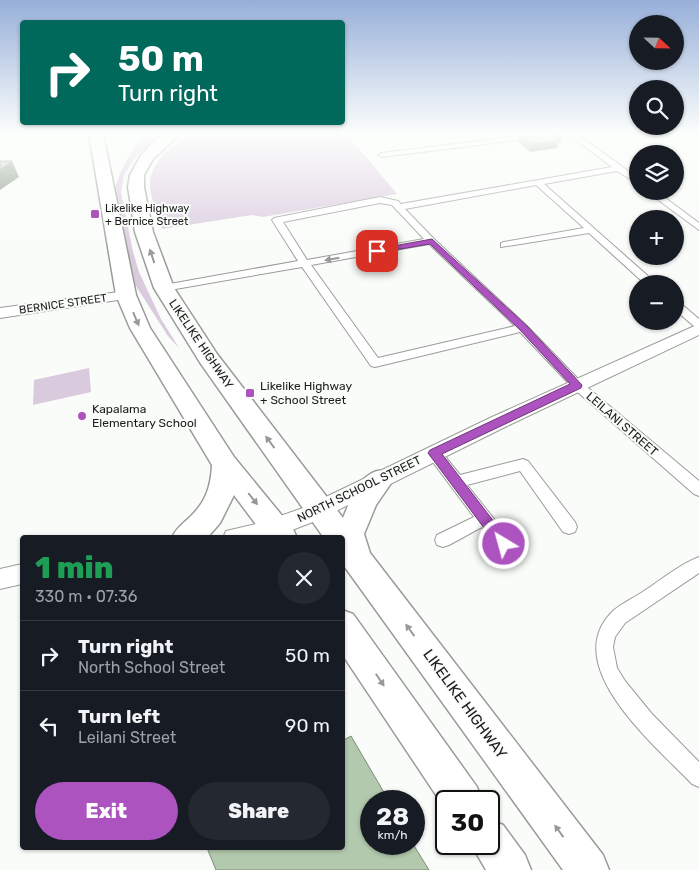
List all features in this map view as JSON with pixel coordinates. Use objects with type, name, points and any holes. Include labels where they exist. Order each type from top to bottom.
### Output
[{"type":"highway","points":[[103,175],[117,256],[126,295],[140,328],[225,464],[279,532]]},
{"type":"highway","points":[[117,256],[117,186],[122,175]]},
{"type":"highway","name":"LIKELIKE HIGHWAY","points":[[137,175],[137,203],[144,232],[164,288],[204,353],[340,535]]},
{"type":"highway","points":[[190,535],[199,528],[218,506],[224,486],[225,464]]},
{"type":"highway","points":[[347,544],[364,500],[381,479]]},
{"type":"highway","name":"LIKELIKE HIGHWAY","points":[[347,544],[588,870]]},
{"type":"highway","points":[[345,629],[455,790]]},
{"type":"highway","points":[[500,855],[510,870]]},
{"type":"main road","name":"BERNICE STREET","points":[[0,313],[126,295]]},
{"type":"main road","name":"NORTH SCHOOL STREET","points":[[256,535],[279,532],[319,509],[434,453],[699,329]]},
{"type":"main road","points":[[0,579],[20,574]]},
{"type":"street","points":[[523,328],[375,363],[304,264],[277,220],[382,200],[392,202],[399,207],[580,175]]},
{"type":"street","points":[[537,182],[642,275]]},
{"type":"street","points":[[662,200],[699,227]]},
{"type":"street","name":"LEILANI STREET","points":[[399,207],[523,328],[577,385],[699,490]]},
{"type":"street","points":[[504,245],[590,230]]},
{"type":"street","points":[[164,288],[432,241]]},
{"type":"street","points":[[684,312],[699,325]]},
{"type":"street","points":[[434,453],[504,544]]},
{"type":"street","points":[[456,482],[523,465],[569,527]]},
{"type":"street","points":[[443,540],[484,519]]},
{"type":"street","points":[[699,564],[619,617],[605,638],[604,657],[611,677],[623,696],[699,777]]},
{"type":"shaded area","points":[[120,175],[124,175],[121,192],[139,272],[161,319],[179,348],[168,336],[125,269],[116,213],[115,188]]},
{"type":"shaded area","points":[[381,175],[397,194],[263,217],[252,215],[162,229],[151,195],[151,176]]},
{"type":"shaded area","points":[[89,368],[91,392],[33,405],[34,380]]},
{"type":"building","points":[[351,736],[383,790],[360,790],[360,855],[420,855],[429,870],[216,870],[208,850],[345,850],[345,739]]},
{"type":"place","name":"Likelike Highway + Bernice Street","points":[[95,214]]},
{"type":"place","name":"Likelike Highway + School Street","points":[[250,393]]},
{"type":"place","name":"Kapalama Elementary School","points":[[82,416]]},
{"type":"route","points":[[377,251],[432,241],[523,328],[577,385],[434,453],[504,544]]}]
